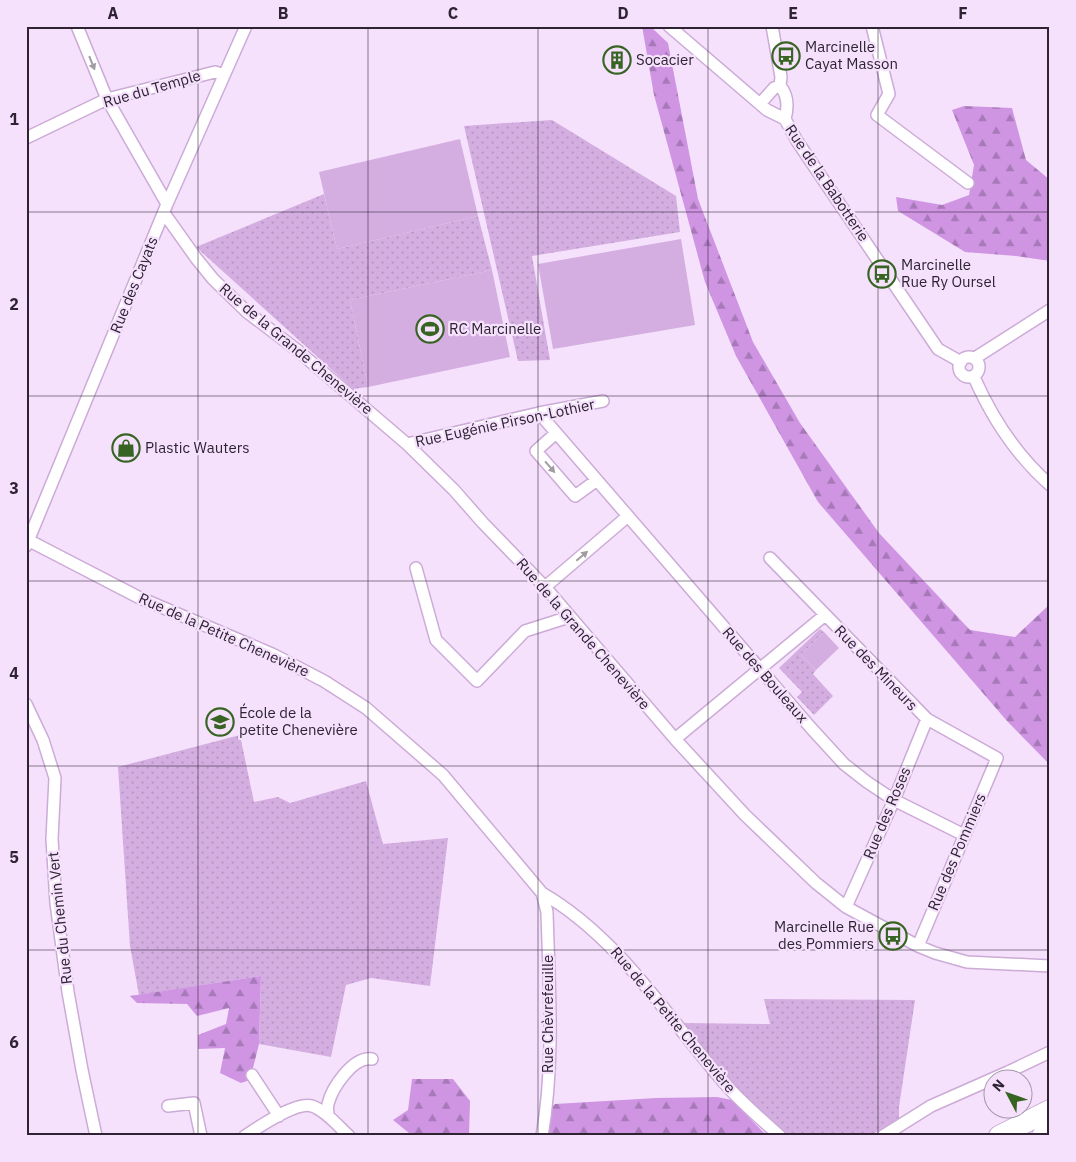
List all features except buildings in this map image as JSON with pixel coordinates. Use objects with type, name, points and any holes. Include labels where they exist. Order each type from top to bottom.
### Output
[{"type":"highway","points":[[999,1136],[1050,1110]]},
{"type":"highway","points":[[1042,1136],[1050,1132]]},
{"type":"street","name":"Rue de la Grande Chenevière","points":[[77,26],[107,99],[165,208],[196,258],[213,279],[247,312],[297,350],[407,444],[454,490],[545,587],[675,739],[744,815],[816,883],[846,907],[918,946],[967,962],[1050,966]]},
{"type":"street","name":"Rue des Cayats","points":[[27,542],[165,208],[246,26]]},
{"type":"street","name":"Rue de la Babotterie","points":[[669,26],[772,114],[785,119],[802,148],[938,349],[961,362]]},
{"type":"street","points":[[772,26],[781,77],[780,86],[786,96],[785,119]]},
{"type":"street","points":[[872,26],[889,94],[877,114],[968,184]]},
{"type":"street","name":"Rue du Temple","points":[[26,138],[107,99],[203,74],[215,72],[224,75]]},
{"type":"street","points":[[760,104],[774,88],[780,86]]},
{"type":"street","points":[[975,358],[980,367],[978,374],[969,378],[963,375],[959,369],[961,362],[968,357],[975,358],[1050,310]]},
{"type":"street","points":[[974,377],[984,399],[1008,438],[1032,469],[1050,485]]},
{"type":"street","name":"Rue Eugénie Pirson-Lothier","points":[[407,444],[539,413],[604,401]]},
{"type":"street","name":"Rue des Bouleaux","points":[[539,413],[844,764],[894,800],[964,835]]},
{"type":"street","points":[[556,433],[536,451],[575,496],[597,480]]},
{"type":"street","points":[[545,587],[628,516]]},
{"type":"street","name":"Rue de la Petite Chenevière","points":[[27,542],[138,597],[272,654],[324,681],[366,708],[443,775],[542,893],[562,905],[615,950],[729,1088],[780,1136]]},
{"type":"street","name":"Rue des Mineurs","points":[[770,558],[927,719],[997,758]]},
{"type":"street","points":[[416,568],[436,640],[477,681],[525,631],[569,617]]},
{"type":"street","points":[[675,739],[825,615]]},
{"type":"street","name":"Rue du Chemin Vert","points":[[26,704],[42,740],[55,778],[52,839],[56,903],[68,992],[96,1136]]},
{"type":"street","name":"Rue des Roses","points":[[846,907],[894,800],[927,719]]},
{"type":"street","name":"Rue des Pommiers","points":[[918,946],[997,758]]},
{"type":"street","name":"Rue Chèvrefeuille","points":[[542,893],[547,912],[550,1035],[545,1118],[542,1136]]},
{"type":"street","points":[[883,1136],[931,1106],[1050,1052]]},
{"type":"street","points":[[328,1116],[328,1105],[334,1089],[345,1074],[355,1064],[366,1058],[372,1059]]},
{"type":"street","points":[[252,1075],[279,1116]]},
{"type":"street","points":[[168,1106],[194,1103],[201,1136]]},
{"type":"street","points":[[245,1136],[295,1108],[310,1105],[328,1116],[349,1136]]},
{"type":"shaded area","points":[[552,120],[676,196],[680,232],[532,256],[550,360],[518,361],[464,126]]},
{"type":"shaded area","points":[[460,139],[478,216],[337,249],[319,172]]},
{"type":"shaded area","points":[[324,194],[337,249],[478,216],[492,270],[350,300],[368,387],[353,389],[196,247]]},
{"type":"shaded area","name":"RC Marcinelle","points":[[681,239],[695,325],[553,349],[538,264]]},
{"type":"shaded area","name":"RC Marcinelle","points":[[492,270],[510,357],[368,387],[350,300]]},
{"type":"shaded area","points":[[820,629],[824,632],[801,655],[816,670],[813,674],[833,696],[814,715],[797,697],[802,692],[779,668]]},
{"type":"shaded area","points":[[824,632],[839,648],[816,670],[801,655]]},
{"type":"shaded area","points":[[240,735],[254,802],[278,797],[290,803],[366,781],[383,844],[448,838],[430,986],[371,978],[346,985],[331,1057],[259,1044],[261,976],[139,995],[130,946],[118,767]]},
{"type":"shaded area","points":[[764,999],[915,1000],[899,1118],[870,1136],[790,1136],[742,1095],[683,1023],[770,1024]]},
{"type":"green space","points":[[642,26],[650,26],[668,43],[698,199],[753,342],[800,423],[879,533],[970,630],[1015,637],[1050,604],[1050,765],[1007,721],[818,502],[736,356],[705,282],[654,95]]},
{"type":"green space","points":[[964,106],[1012,108],[1026,160],[1050,180],[1050,261],[965,252],[898,211],[896,197],[942,205],[969,195],[974,165],[952,110]]},
{"type":"green space","points":[[261,976],[259,1044],[250,1080],[241,1083],[220,1073],[225,1048],[198,1049],[198,1035],[226,1024],[229,1008],[197,1016],[187,1004],[137,1003],[130,996]]},
{"type":"green space","points":[[412,1079],[453,1079],[470,1101],[469,1136],[431,1136],[409,1133],[393,1120],[408,1110]]},
{"type":"green space","points":[[717,1097],[732,1100],[767,1136],[547,1136],[550,1109],[555,1104],[656,1098]]},
{"type":"place","name":"Marcinelle Cayat Masson","points":[[786,56]]},
{"type":"place","name":"Socacier","points":[[617,60]]},
{"type":"place","name":"Marcinelle Rue Ry Oursel","points":[[882,274]]},
{"type":"place","name":"RC Marcinelle","points":[[430,329]]},
{"type":"place","name":"Plastic Wauters","points":[[126,448]]},
{"type":"place","name":"École de la petite Chenevière","points":[[220,722]]},
{"type":"place","name":"Marcinelle Rue des Pommiers","points":[[893,936]]}]
